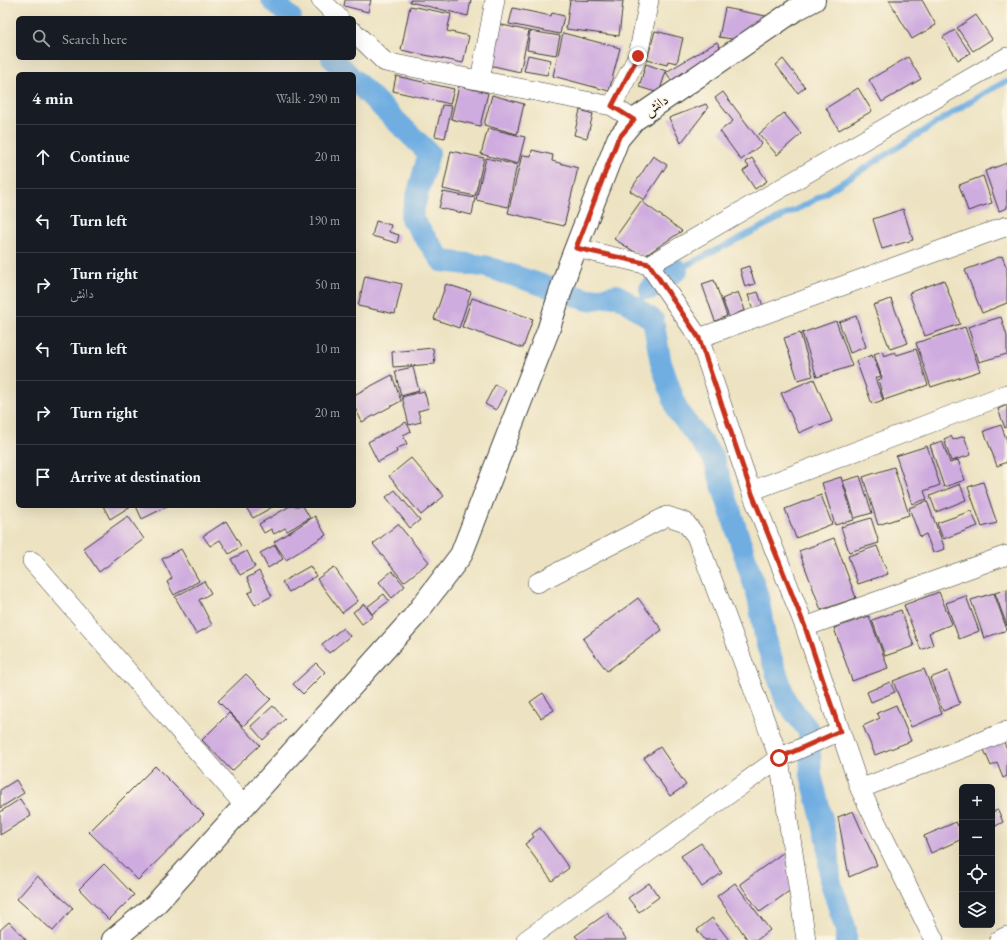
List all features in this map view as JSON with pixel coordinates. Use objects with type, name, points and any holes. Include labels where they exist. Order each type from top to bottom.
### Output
[{"type":"main road","name":"دانش","points":[[113,940],[154,906],[413,618],[461,555],[548,331],[568,268],[618,139],[634,120],[802,3]]},
{"type":"street","points":[[480,80],[495,0]]},
{"type":"street","points":[[612,106],[638,56],[649,0]]},
{"type":"street","points":[[356,34],[385,62],[612,106],[634,120]]},
{"type":"street","points":[[576,248],[649,264],[1007,57]]},
{"type":"street","points":[[699,338],[1007,226]]},
{"type":"street","points":[[649,264],[699,338],[751,491],[805,627],[860,789],[934,940]]},
{"type":"street","points":[[751,491],[1007,394]]},
{"type":"street","points":[[537,583],[668,516],[685,522],[696,536],[779,758],[800,937]]},
{"type":"street","points":[[805,627],[1007,555]]},
{"type":"street","points":[[32,561],[244,805]]},
{"type":"street","points":[[526,940],[779,758],[840,731]]},
{"type":"street","points":[[860,789],[1006,732]]},
{"type":"street","points":[[999,940],[1007,936]]},
{"type":"building","points":[[345,0],[371,0],[368,12],[344,6]]},
{"type":"building","points":[[410,0],[471,0],[468,16],[410,2]]},
{"type":"building","points":[[570,0],[623,1],[619,36],[566,29]]},
{"type":"building","points":[[889,0],[922,0],[936,25],[912,39]]},
{"type":"building","points":[[410,6],[451,14],[447,31],[469,36],[463,63],[401,50]]},
{"type":"building","points":[[513,8],[551,16],[552,13],[564,16],[560,34],[509,24]]},
{"type":"building","points":[[725,8],[776,18],[745,41],[719,37]]},
{"type":"building","points":[[976,15],[992,39],[973,51],[957,28]]},
{"type":"building","points":[[498,24],[529,31],[520,72],[489,65]]},
{"type":"building","points":[[955,30],[970,53],[958,60],[943,37]]},
{"type":"building","points":[[530,31],[560,36],[556,55],[527,50]]},
{"type":"building","points":[[655,31],[683,38],[677,63],[668,61],[667,65],[647,60]]},
{"type":"building","points":[[563,33],[620,48],[609,91],[553,76]]},
{"type":"building","points":[[717,42],[725,56],[675,86],[666,72]]},
{"type":"building","points":[[528,55],[551,60],[547,75],[524,71]]},
{"type":"building","points":[[908,57],[921,79],[882,102],[869,80]]},
{"type":"building","points":[[783,59],[805,87],[798,93],[776,65]]},
{"type":"building","points":[[646,64],[666,71],[659,93],[639,87]]},
{"type":"building","points":[[396,76],[454,89],[450,104],[393,91]]},
{"type":"building","points":[[459,86],[488,93],[480,126],[451,119]]},
{"type":"building","points":[[858,88],[872,111],[839,130],[826,108]]},
{"type":"building","points":[[723,92],[762,144],[741,160],[720,131],[733,121],[715,98]]},
{"type":"building","points":[[492,95],[524,104],[517,134],[484,125]]},
{"type":"building","points":[[706,104],[708,108],[681,143],[669,118]]},
{"type":"building","points":[[442,105],[452,106],[445,138],[435,136]]},
{"type":"building","points":[[580,110],[593,114],[587,138],[574,135]]},
{"type":"building","points":[[784,113],[801,134],[777,155],[759,134]]},
{"type":"building","points":[[488,128],[525,137],[518,164],[481,154]]},
{"type":"building","points":[[532,150],[553,155],[552,161],[578,168],[564,226],[508,213],[522,155],[531,156]]},
{"type":"building","points":[[451,151],[484,158],[475,196],[443,189]]},
{"type":"building","points":[[653,156],[667,165],[644,200],[630,191]]},
{"type":"building","points":[[486,158],[517,165],[508,207],[476,200]]},
{"type":"building","points":[[752,158],[767,181],[755,189],[743,171],[749,167],[745,162]]},
{"type":"building","points":[[1007,163],[1007,208],[999,211],[985,171]]},
{"type":"building","points":[[983,176],[992,203],[968,211],[959,185]]},
{"type":"building","points":[[443,192],[475,198],[472,215],[439,208]]},
{"type":"building","points":[[641,201],[682,231],[643,257],[614,239]]},
{"type":"building","points":[[903,209],[913,240],[882,249],[873,219]]},
{"type":"building","points":[[376,221],[391,225],[389,232],[399,235],[397,243],[372,236]]},
{"type":"building","points":[[1002,256],[1007,269],[1007,303],[982,313],[965,270]]},
{"type":"building","points":[[749,266],[755,284],[745,287],[740,269]]},
{"type":"building","points":[[365,276],[402,284],[395,314],[358,306]]},
{"type":"building","points":[[714,280],[727,316],[715,321],[702,284]]},
{"type":"building","points":[[944,280],[960,324],[925,336],[909,293]]},
{"type":"building","points":[[446,284],[471,292],[459,328],[434,319]]},
{"type":"building","points":[[738,292],[745,310],[729,317],[722,299]]},
{"type":"building","points":[[758,292],[764,309],[754,312],[748,295]]},
{"type":"building","points":[[472,298],[533,319],[523,348],[462,327]]},
{"type":"building","points":[[891,299],[908,343],[890,349],[873,305]]},
{"type":"building","points":[[856,316],[866,347],[850,353],[839,322]]},
{"type":"building","points":[[1001,317],[1007,336],[1007,354],[979,362],[968,327]]},
{"type":"building","points":[[836,321],[852,366],[817,377],[802,333]]},
{"type":"building","points":[[965,327],[980,371],[931,387],[916,343]]},
{"type":"building","points":[[800,333],[813,376],[798,380],[784,338]]},
{"type":"building","points":[[433,348],[435,364],[393,367],[392,352]]},
{"type":"building","points":[[916,349],[928,385],[884,400],[878,380],[882,378],[874,354],[882,351],[884,356],[895,352],[897,355]]},
{"type":"building","points":[[872,355],[881,376],[875,378],[883,400],[872,404],[856,361]]},
{"type":"building","points":[[413,367],[419,391],[401,396],[395,371]]},
{"type":"building","points":[[392,375],[401,401],[362,422],[356,410],[356,394]]},
{"type":"building","points":[[814,379],[832,421],[820,426],[819,424],[799,433],[781,393]]},
{"type":"building","points":[[495,385],[506,390],[496,410],[485,404]]},
{"type":"building","points":[[424,391],[429,408],[418,411],[421,422],[409,425],[402,397]]},
{"type":"building","points":[[1007,405],[1007,427],[1005,428],[998,409]]},
{"type":"building","points":[[406,422],[411,431],[403,435],[407,444],[396,449],[397,452],[378,462],[368,442]]},
{"type":"building","points":[[1001,425],[1007,441],[1007,462],[997,466],[984,431]]},
{"type":"building","points":[[951,436],[953,440],[964,436],[971,455],[951,461],[944,439]]},
{"type":"building","points":[[942,441],[950,463],[958,460],[965,480],[944,487],[930,445]]},
{"type":"building","points":[[927,446],[940,485],[924,491],[927,499],[912,504],[896,456]]},
{"type":"building","points":[[411,458],[444,496],[421,515],[389,476]]},
{"type":"building","points":[[894,467],[909,515],[878,525],[863,477]]},
{"type":"building","points":[[860,476],[872,513],[855,518],[843,481]]},
{"type":"building","points":[[841,477],[854,520],[835,525],[822,483]]},
{"type":"building","points":[[983,482],[997,523],[982,527],[968,487]]},
{"type":"building","points":[[960,484],[966,500],[936,512],[930,496]]},
{"type":"building","points":[[395,490],[420,520],[410,528],[386,497]]},
{"type":"building","points":[[821,495],[832,524],[796,538],[785,509]]},
{"type":"building","points":[[927,501],[945,549],[933,553],[926,534],[920,537],[909,508]]},
{"type":"building","points":[[104,508],[128,508],[110,519]]},
{"type":"building","points":[[137,508],[164,508],[142,519]]},
{"type":"building","points":[[246,508],[270,508],[253,518]]},
{"type":"building","points":[[287,508],[304,508],[310,518],[287,531],[285,528],[274,534],[271,529],[264,533],[259,524]]},
{"type":"building","points":[[971,511],[978,526],[943,539],[937,523]]},
{"type":"building","points":[[128,516],[144,539],[99,572],[83,548]]},
{"type":"building","points":[[315,516],[326,535],[286,560],[274,542]]},
{"type":"building","points":[[871,518],[879,543],[849,552],[841,527]]},
{"type":"building","points":[[226,521],[241,546],[229,554],[220,540],[210,546],[203,536]]},
{"type":"building","points":[[398,524],[429,562],[404,582],[373,544]]},
{"type":"building","points":[[834,538],[856,598],[821,610],[799,551]]},
{"type":"building","points":[[275,545],[283,559],[268,568],[260,553]]},
{"type":"building","points":[[877,546],[888,574],[858,584],[848,556]]},
{"type":"building","points":[[181,549],[199,581],[174,595],[167,582],[172,578],[162,559]]},
{"type":"building","points":[[247,551],[255,567],[240,575],[231,559]]},
{"type":"building","points":[[310,566],[316,576],[289,592],[282,582]]},
{"type":"building","points":[[334,567],[358,601],[342,613],[317,579]]},
{"type":"building","points":[[259,571],[272,596],[255,605],[248,593],[253,591],[247,578]]},
{"type":"building","points":[[392,571],[405,586],[392,598],[379,582]]},
{"type":"building","points":[[204,581],[211,593],[199,600],[212,625],[196,634],[175,597]]},
{"type":"building","points":[[1007,589],[1007,626],[995,593]]},
{"type":"building","points":[[939,592],[952,624],[929,633],[933,645],[921,650],[904,605]]},
{"type":"building","points":[[994,593],[1007,630],[984,638],[971,600]]},
{"type":"building","points":[[384,594],[389,601],[372,614],[367,607]]},
{"type":"building","points":[[966,596],[979,631],[959,639],[946,603]]},
{"type":"building","points":[[638,598],[662,630],[607,671],[583,639]]},
{"type":"building","points":[[364,604],[373,616],[362,624],[353,612]]},
{"type":"building","points":[[901,610],[914,646],[885,656],[872,620]]},
{"type":"building","points":[[869,616],[888,668],[852,681],[834,628]]},
{"type":"building","points":[[343,628],[350,636],[329,653],[322,644]]},
{"type":"building","points":[[316,663],[325,672],[303,694],[293,684]]},
{"type":"building","points":[[924,669],[942,714],[911,727],[893,681]]},
{"type":"building","points":[[948,671],[960,704],[943,711],[930,678]]},
{"type":"building","points":[[246,674],[271,699],[243,726],[218,701]]},
{"type":"building","points":[[890,682],[895,692],[871,702],[867,692]]},
{"type":"building","points":[[543,693],[554,710],[541,718],[530,702]]},
{"type":"building","points":[[896,705],[911,741],[875,755],[863,726],[880,718],[877,713]]},
{"type":"building","points":[[273,706],[285,719],[263,740],[251,726]]},
{"type":"building","points":[[229,713],[260,745],[232,771],[202,740]]},
{"type":"building","points":[[1002,738],[1007,749],[1007,776],[1003,778],[997,763],[991,766],[982,745]]},
{"type":"building","points":[[660,747],[686,785],[670,796],[644,758]]},
{"type":"building","points":[[155,766],[204,815],[138,880],[89,832]]},
{"type":"building","points":[[16,780],[24,793],[0,808],[0,790]]},
{"type":"building","points":[[20,799],[31,816],[0,835],[0,812]]},
{"type":"building","points":[[998,810],[1003,822],[995,826],[995,820],[995,811]]},
{"type":"building","points":[[853,811],[877,865],[849,877],[838,817]]},
{"type":"building","points":[[956,822],[959,826],[959,840],[931,853],[924,836]]},
{"type":"building","points":[[540,828],[569,868],[552,881],[525,844],[534,837],[532,834]]},
{"type":"building","points":[[701,843],[722,873],[702,887],[681,856]]},
{"type":"building","points":[[784,852],[792,864],[786,868],[798,885],[760,912],[740,884]]},
{"type":"building","points":[[104,864],[134,895],[109,920],[79,889]]},
{"type":"building","points":[[37,876],[73,908],[53,931],[17,899]]},
{"type":"building","points":[[649,883],[659,897],[639,912],[628,898]]},
{"type":"building","points":[[735,883],[770,930],[757,940],[748,940],[717,896]]},
{"type":"building","points":[[607,913],[627,940],[579,940],[575,936]]},
{"type":"building","points":[[712,918],[729,940],[705,940],[697,930]]},
{"type":"building","points":[[9,922],[26,940],[0,940],[0,930]]},
{"type":"waterway","points":[[272,0],[289,16]]},
{"type":"waterway","points":[[334,60],[346,72]]},
{"type":"waterway","points":[[677,270],[811,202],[984,93],[1007,81]]},
{"type":"waterway","points":[[356,82],[429,153],[411,218],[442,261],[484,266],[588,300],[617,295],[653,320],[661,363],[678,412],[713,457],[758,597],[766,642],[786,701],[809,731],[811,775],[828,843],[830,880],[846,930],[846,940]]},
{"type":"waterway","points":[[650,289],[677,270]]},
{"type":"waterway","points":[[634,307],[650,289]]},
{"type":"route","points":[[638,56],[612,106],[634,120],[618,139],[576,248],[649,264],[699,338],[751,491],[805,627],[840,731],[779,758]]}]
